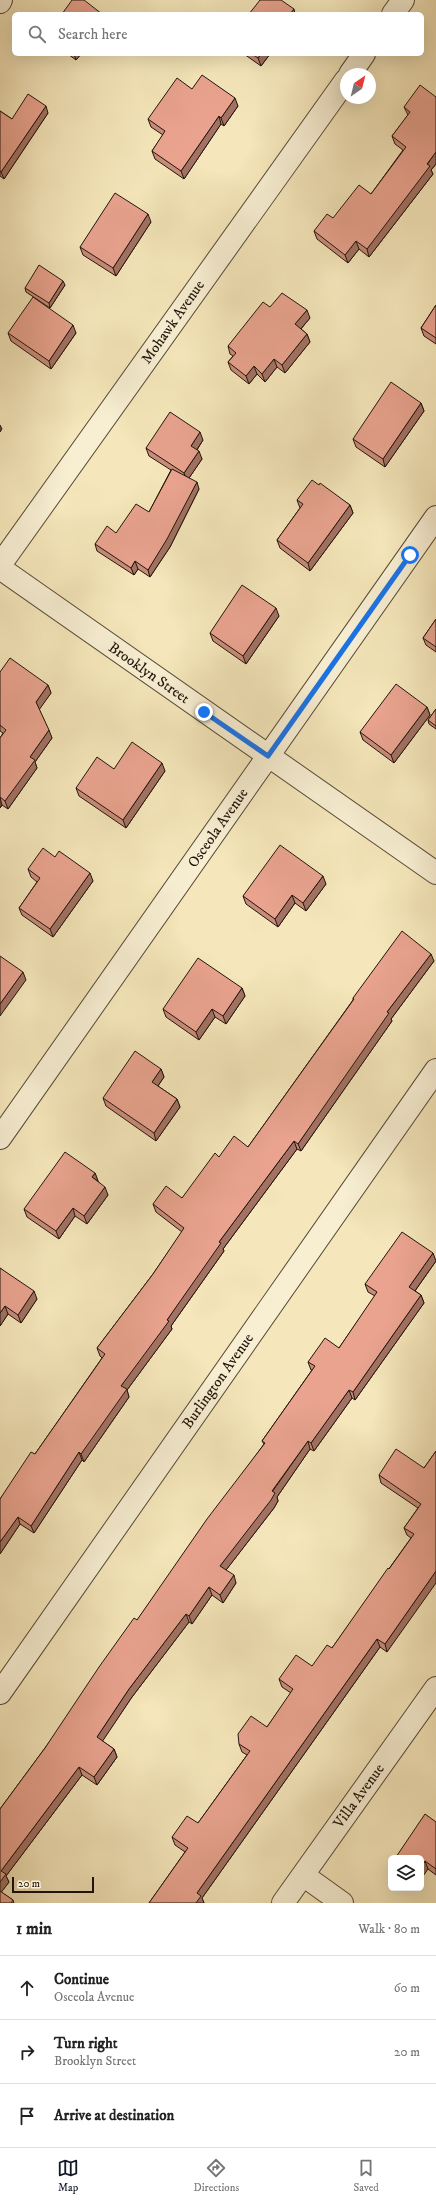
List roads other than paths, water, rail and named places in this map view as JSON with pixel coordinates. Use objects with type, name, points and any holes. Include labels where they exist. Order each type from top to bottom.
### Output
[{"type":"street","points":[[394,12],[403,0]]},
{"type":"street","points":[[354,68],[363,56]]},
{"type":"street","name":"Mohawk Avenue","points":[[0,565],[340,88]]},
{"type":"street","name":"Osceola Avenue","points":[[0,1138],[436,517]]},
{"type":"street","name":"Brooklyn Street","points":[[0,568],[436,873]]},
{"type":"street","name":"Burlington Avenue","points":[[0,1693],[436,1070]]},
{"type":"street","name":"Villa Avenue","points":[[282,1903],[436,1688]]},
{"type":"street","points":[[303,1874],[342,1903]]}]
